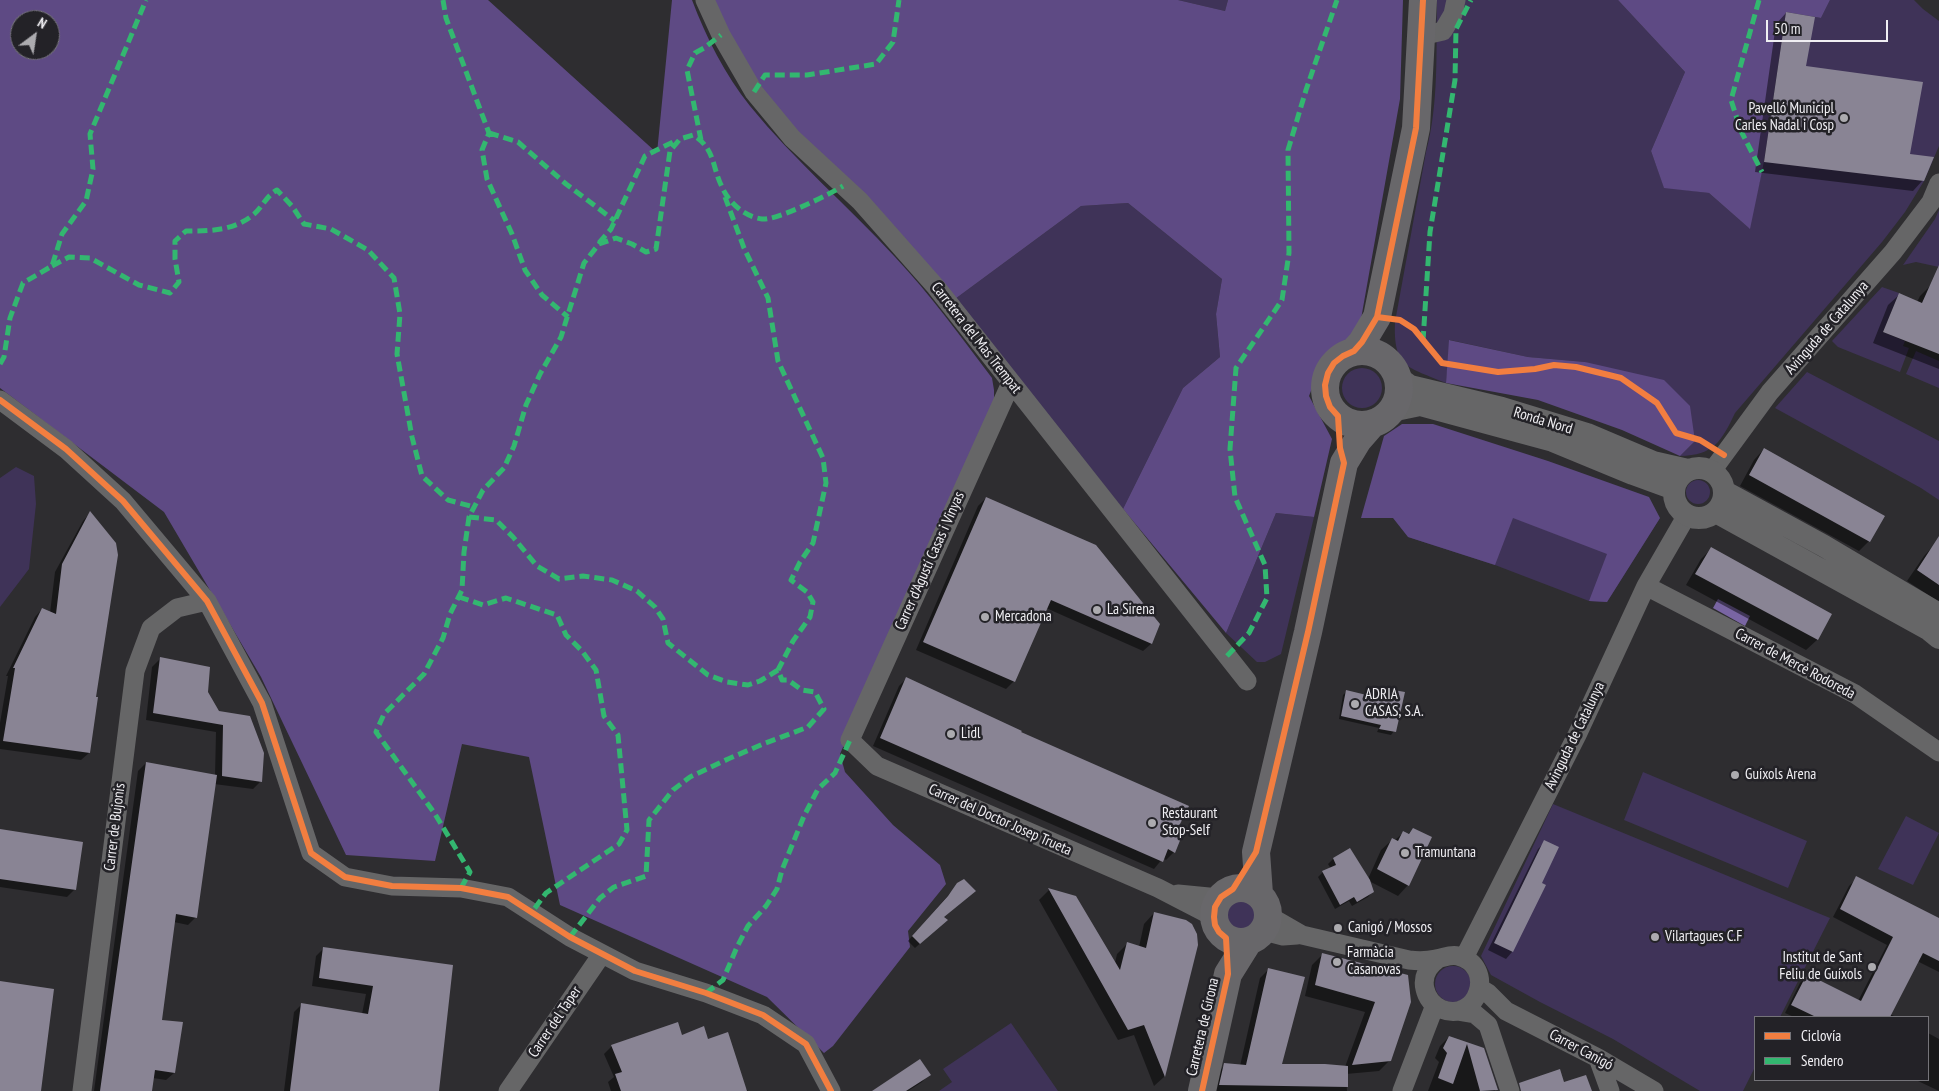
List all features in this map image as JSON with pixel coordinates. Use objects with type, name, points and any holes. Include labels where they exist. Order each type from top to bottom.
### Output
[{"type":"main road","points":[[1354,351],[1377,317],[1416,128],[1423,0]]},
{"type":"main road","points":[[1241,916],[1308,632],[1344,463],[1358,440],[1397,401],[1399,389],[1377,317]]},
{"type":"main road","points":[[1381,417],[1360,425],[1338,416],[1330,408],[1325,385],[1328,373],[1334,363],[1354,351],[1376,353],[1392,368]]},
{"type":"main road","points":[[1338,416],[1340,448],[1344,463]]},
{"type":"main road","name":"Carretera de Girona","points":[[1202,1091],[1241,916]]},
{"type":"street","name":"Carretera del Mas Trempat","points":[[705,0],[721,35],[754,92],[792,138],[860,201],[936,287],[1247,681]]},
{"type":"street","points":[[1421,36],[1443,32],[1453,14],[1456,0]]},
{"type":"street","name":"Avinguda de Catalunya","points":[[1712,471],[1770,392],[1893,252],[1931,202],[1939,183]]},
{"type":"street","name":"Ronda Nord","points":[[1392,368],[1410,386],[1502,408],[1587,434],[1653,462],[1688,470],[1704,468],[1712,471]]},
{"type":"street","name":"Carrer d'Agustí Casas i Vinyas","points":[[850,740],[1011,383]]},
{"type":"street","points":[[0,400],[66,449],[123,501],[207,601],[262,703],[311,853],[345,877],[392,886],[460,888],[508,896],[570,937],[634,971],[706,993],[763,1015],[806,1044],[832,1091]]},
{"type":"street","name":"Ronda Nord","points":[[1381,417],[1420,405],[1553,441],[1674,489]]},
{"type":"street","points":[[1688,470],[1677,481],[1674,489],[1676,504],[1687,515],[1702,518],[1710,516],[1720,502],[1719,477],[1712,471]]},
{"type":"street","points":[[1720,502],[1824,546],[1939,614]]},
{"type":"street","points":[[1720,502],[1939,638]]},
{"type":"street","name":"Avinguda de Catalunya","points":[[1464,958],[1577,735],[1646,586],[1687,515]]},
{"type":"street","name":"Carrer de Mercè Rodoreda","points":[[1646,586],[1855,694],[1939,752]]},
{"type":"street","name":"Carrer de Bujonis","points":[[82,1091],[135,671],[151,628],[177,608],[207,601]]},
{"type":"street","name":"Carrer del Doctor Josep Trueta","points":[[850,740],[877,766],[1158,888],[1241,916]]},
{"type":"street","points":[[1241,916],[1283,936],[1302,935],[1409,960],[1438,959],[1450,955],[1464,958],[1476,968],[1480,988],[1476,997],[1462,1009],[1475,1014],[1488,1025],[1510,1091]]},
{"type":"street","name":"Carrer del Taper","points":[[508,1091],[602,954]]},
{"type":"street","points":[[1402,1091],[1435,1005],[1425,991],[1424,983],[1425,975],[1430,966],[1438,959]]},
{"type":"street","points":[[1409,960],[1425,975]]},
{"type":"street","name":"Carrer Canigó","points":[[1480,988],[1488,993],[1506,1011],[1598,1058],[1654,1091]]},
{"type":"street","name":"Carrer Canigó","points":[[1435,1005],[1447,1011],[1462,1009],[1506,1011]]},
{"type":"street","points":[[1598,1058],[1610,1091]]},
{"type":"shaded area","points":[[0,0],[488,0],[657,153],[672,0],[692,0],[703,28],[717,55],[732,82],[750,106],[803,164],[908,271],[992,378],[994,400],[840,754],[845,772],[893,825],[940,865],[946,884],[908,931],[910,947],[833,1046],[824,1053],[767,997],[560,905],[529,757],[462,744],[435,861],[346,855],[261,677],[164,512],[0,388]]},
{"type":"shaded area","points":[[708,0],[1178,0],[1225,11],[1228,0],[1403,0],[1400,99],[1358,336],[1325,355],[1309,396],[1332,439],[1314,517],[1276,513],[1226,633],[1123,509],[1183,388],[1220,357],[1216,314],[1222,279],[1128,203],[1081,206],[955,299],[750,82]]},
{"type":"shaded area","points":[[1178,0],[1228,0],[1225,11]]},
{"type":"shaded area","points":[[1437,0],[1618,0],[1685,72],[1651,151],[1664,187],[1709,193],[1749,228],[1764,162],[1786,12],[1821,18],[1830,0],[1914,0],[1939,21],[1939,146],[1924,181],[1905,212],[1882,242],[1735,413],[1725,432],[1709,450],[1680,456],[1695,441],[1585,362],[1528,357],[1450,340],[1446,383],[1413,369],[1400,357],[1395,337],[1395,322],[1433,115],[1436,77]]},
{"type":"shaded area","points":[[1618,0],[1830,0],[1821,18],[1786,12],[1764,162],[1750,229],[1709,193],[1664,188],[1651,151],[1685,72]]},
{"type":"shaded area","points":[[1128,203],[1222,279],[1216,314],[1220,357],[1183,388],[1123,509],[955,299],[1081,206]]},
{"type":"shaded area","points":[[1939,210],[1939,267],[1916,262],[1903,265],[1935,219]]},
{"type":"shaded area","points":[[1882,287],[1899,293],[1883,332],[1905,341],[1903,346],[1909,348],[1900,372],[1838,347],[1832,341]]},
{"type":"shaded area","points":[[1449,340],[1528,357],[1585,362],[1664,380],[1690,406],[1695,441],[1680,456],[1622,430],[1538,400],[1446,383]]},
{"type":"shaded area","points":[[1916,351],[1939,361],[1939,388],[1906,374]]},
{"type":"shaded area","points":[[1358,368],[1366,368],[1373,371],[1379,377],[1382,388],[1379,399],[1373,405],[1366,408],[1358,408],[1351,405],[1345,399],[1342,392],[1342,384],[1345,377],[1351,371]]},
{"type":"shaded area","points":[[1807,372],[1939,441],[1939,500],[1921,488],[1775,408]]},
{"type":"shaded area","points":[[1402,424],[1433,424],[1548,461],[1649,497],[1660,518],[1607,602],[1589,601],[1607,554],[1513,518],[1495,565],[1408,537],[1393,518],[1361,518],[1384,436]]},
{"type":"shaded area","points":[[16,467],[34,476],[36,504],[29,569],[0,607],[0,478]]},
{"type":"shaded area","points":[[1698,480],[1703,481],[1709,487],[1709,497],[1703,503],[1698,504],[1693,503],[1687,497],[1686,492],[1687,487],[1693,481]]},
{"type":"shaded area","points":[[1276,513],[1314,517],[1281,654],[1265,662],[1257,662],[1226,633]]},
{"type":"shaded area","points":[[1513,517],[1572,540],[1660,518],[1607,602],[1589,601],[1495,565],[1408,537],[1469,518]]},
{"type":"shaded area","points":[[1718,599],[1750,616],[1745,626],[1713,608]]},
{"type":"shaded area","points":[[1643,772],[1807,841],[1788,888],[1624,820]]},
{"type":"shaded area","name":"Vilartagues C.F","points":[[1553,804],[1830,918],[1781,1016],[1754,1016],[1754,1069],[1743,1091],[1700,1091],[1613,1039],[1491,975],[1481,956]]},
{"type":"shaded area","points":[[1906,816],[1939,833],[1913,885],[1878,869]]},
{"type":"shaded area","points":[[1242,899],[1254,903],[1258,915],[1254,927],[1242,931],[1230,927],[1226,915],[1230,903]]},
{"type":"shaded area","points":[[1453,966],[1460,967],[1466,971],[1470,977],[1470,991],[1466,997],[1460,1001],[1453,1002],[1446,1001],[1440,997],[1436,991],[1435,984],[1436,977],[1440,971],[1446,967]]},
{"type":"shaded area","points":[[1011,1023],[1058,1091],[939,1091],[952,1082],[943,1069]]},
{"type":"building","name":"Pavelló Municipl Carles Nadal i Cosp","points":[[1786,12],[1815,17],[1806,66],[1923,82],[1910,154],[1934,157],[1924,181],[1764,162]]},
{"type":"building","points":[[1939,265],[1939,354],[1883,332],[1899,293],[1922,303]]},
{"type":"building","points":[[1764,448],[1885,516],[1870,542],[1749,475]]},
{"type":"building","points":[[986,497],[1096,545],[1160,624],[1152,644],[1051,600],[1015,682],[923,642]]},
{"type":"building","points":[[90,511],[116,543],[118,555],[96,697],[98,697],[90,753],[3,741],[15,668],[13,668],[42,608],[56,614],[62,564]]},
{"type":"building","points":[[1939,536],[1939,585],[1917,570]]},
{"type":"building","points":[[1711,547],[1832,614],[1818,640],[1695,574]]},
{"type":"building","points":[[160,657],[210,667],[208,692],[219,711],[250,716],[264,753],[262,782],[222,776],[223,725],[153,713]]},
{"type":"building","points":[[906,677],[1021,732],[1189,806],[1179,826],[1185,828],[1175,853],[1168,849],[1163,862],[880,738]]},
{"type":"building","points":[[1388,689],[1405,692],[1396,732],[1379,729],[1381,725],[1341,716],[1346,690],[1387,700]]},
{"type":"building","points":[[146,762],[217,775],[197,918],[176,914],[162,1020],[183,1022],[175,1073],[155,1070],[152,1091],[100,1091]]},
{"type":"building","name":"Tramuntana","points":[[1413,828],[1432,837],[1409,886],[1377,869],[1392,838],[1398,841],[1403,831],[1409,834]]},
{"type":"building","points":[[0,829],[83,842],[76,890],[0,879]]},
{"type":"building","points":[[1544,840],[1559,847],[1542,883],[1546,885],[1513,952],[1494,943]]},
{"type":"building","points":[[1350,848],[1370,880],[1374,892],[1357,902],[1354,897],[1340,905],[1322,871],[1336,865],[1333,858]]},
{"type":"building","points":[[1856,876],[1939,918],[1939,961],[1923,953],[1891,1016],[1814,1016],[1791,1005],[1807,974],[1861,1001],[1893,937],[1840,909]]},
{"type":"building","points":[[964,879],[976,891],[944,917],[948,920],[920,944],[912,936],[948,896],[957,883]]},
{"type":"building","points":[[1048,888],[1076,896],[1120,970],[1127,942],[1146,948],[1154,912],[1186,920],[1192,924],[1197,934],[1198,945],[1165,1077],[1144,1025],[1128,1030]]},
{"type":"building","points":[[323,947],[453,965],[439,1091],[290,1091],[301,1003],[368,1014],[373,986],[319,978]]},
{"type":"building","points":[[1322,953],[1408,975],[1411,1002],[1391,1061],[1352,1065],[1375,1002],[1315,985]]},
{"type":"building","points":[[1268,968],[1305,977],[1282,1064],[1348,1066],[1348,1087],[1219,1085],[1224,1063],[1246,1065]]},
{"type":"building","points":[[0,981],[54,989],[41,1091],[0,1091]]},
{"type":"building","points":[[678,1022],[682,1035],[704,1026],[708,1039],[728,1032],[747,1091],[621,1091],[615,1074],[622,1072],[611,1045]]},
{"type":"building","points":[[1449,1036],[1484,1048],[1498,1090],[1480,1091],[1467,1044],[1453,1084],[1438,1078],[1447,1053],[1443,1048]]},
{"type":"building","points":[[920,1059],[931,1075],[906,1091],[872,1091]]},
{"type":"building","points":[[1560,1069],[1564,1082],[1586,1075],[1592,1091],[1521,1091],[1519,1083]]},
{"type":"marked path","points":[[0,364],[4,357],[10,318],[23,283],[52,266],[62,234],[86,201],[93,169],[90,134],[146,0]]},
{"type":"marked path","points":[[443,0],[446,18],[489,133],[482,150],[487,179],[512,234],[525,270],[542,295],[568,317]]},
{"type":"marked path","points":[[754,92],[765,75],[807,75],[876,64],[893,42],[899,0]]},
{"type":"marked path","points":[[1227,656],[1249,633],[1267,598],[1265,565],[1235,497],[1230,449],[1236,368],[1282,300],[1289,253],[1288,150],[1306,90],[1337,0]]},
{"type":"marked path","points":[[1423,341],[1430,232],[1455,80],[1456,29],[1471,0]]},
{"type":"marked path","points":[[1759,0],[1731,100],[1741,131],[1762,172]]},
{"type":"marked path","points":[[701,140],[687,70],[695,53],[721,35]]},
{"type":"marked path","points":[[489,133],[518,142],[566,184],[615,221]]},
{"type":"marked path","points":[[461,888],[470,872],[435,814],[376,732],[384,714],[424,674],[443,638],[450,614],[462,590],[464,552],[469,517],[483,490],[504,468],[514,446],[526,405],[540,374],[561,337],[584,263],[599,244],[616,238],[646,252],[656,249],[670,151],[680,139],[693,135],[700,140],[709,152],[719,180],[733,204],[756,218],[769,218],[790,212],[843,186]]},
{"type":"marked path","points":[[599,243],[611,229],[645,156],[677,140]]},
{"type":"marked path","points":[[52,266],[69,257],[90,258],[139,285],[170,293],[179,282],[175,259],[175,241],[186,231],[221,229],[237,224],[253,215],[270,195],[277,190],[292,206],[304,224],[331,229],[368,250],[394,278],[400,314],[397,354],[412,437],[422,476],[448,500],[474,507]]},
{"type":"marked path","points":[[570,937],[600,898],[614,887],[646,876],[649,820],[673,790],[690,777],[728,759],[808,727],[824,709],[815,692],[802,690],[788,680],[782,680],[778,670],[793,641],[810,617],[813,602],[807,592],[791,580],[813,543],[826,483],[823,458],[778,361],[768,298],[744,248],[725,197]]},
{"type":"marked path","points":[[469,517],[496,520],[537,566],[559,579],[583,576],[612,580],[637,591],[655,607],[663,619],[668,643],[708,675],[727,682],[748,685],[760,681],[778,670]]},
{"type":"marked path","points":[[459,597],[483,605],[506,598],[557,615],[566,635],[582,651],[596,670],[604,716],[618,735],[627,830],[619,844],[546,893],[532,912]]},
{"type":"marked path","points":[[706,993],[723,980],[748,926],[766,906],[777,889],[782,870],[804,816],[818,789],[835,773],[850,740]]},
{"type":"cycle path","points":[[1202,1091],[1228,974],[1226,938],[1215,925],[1215,907],[1221,897],[1233,889],[1256,852],[1308,632],[1344,463],[1340,448],[1338,416],[1330,407],[1325,385],[1328,373],[1334,363],[1354,351],[1362,342],[1377,317],[1416,128],[1423,0]]},
{"type":"cycle path","points":[[1377,317],[1400,320],[1414,329],[1442,363],[1498,372],[1535,369],[1554,365],[1576,367],[1621,378],[1657,403],[1676,433],[1700,440],[1724,455]]},
{"type":"cycle path","points":[[0,400],[66,449],[123,501],[207,601],[262,703],[311,853],[345,877],[392,886],[461,888],[508,897],[570,937],[635,971],[706,993],[763,1015],[806,1044],[831,1091]]},
{"type":"place","name":"Pavelló Municipl Carles Nadal i Cosp","points":[[1844,118]]},
{"type":"place","name":"La Sirena","points":[[1097,610]]},
{"type":"place","name":"Mercadona","points":[[985,617]]},
{"type":"place","name":"ADRIA CASAS, S.A.","points":[[1355,704]]},
{"type":"place","name":"Lidl","points":[[951,734]]},
{"type":"place","name":"Guíxols Arena","points":[[1735,775]]},
{"type":"place","name":"Restaurant Stop-Self","points":[[1152,823]]},
{"type":"place","name":"Tramuntana","points":[[1405,853]]},
{"type":"place","name":"Canigó / Mossos","points":[[1338,928]]},
{"type":"place","name":"Vilartagues C.F","points":[[1655,937]]},
{"type":"place","name":"Farmàcia Casanovas","points":[[1337,962]]},
{"type":"place","name":"Institut de Sant Feliu de Guíxols","points":[[1872,967]]}]
